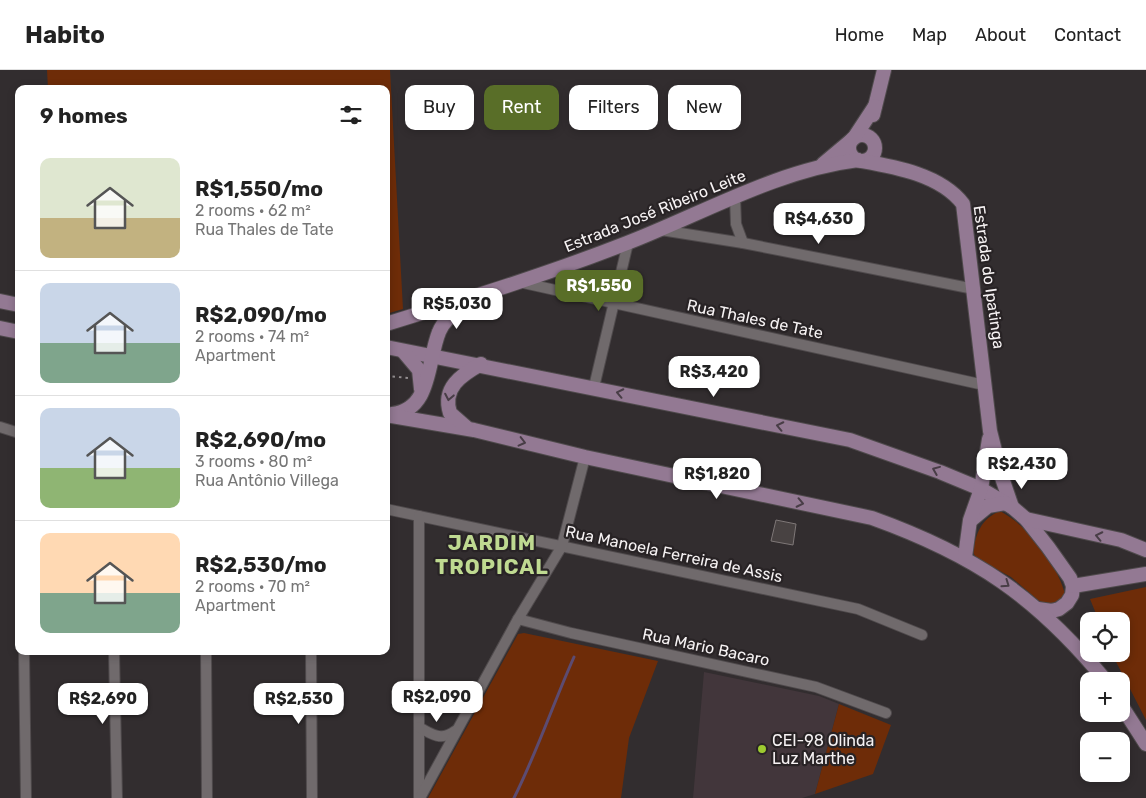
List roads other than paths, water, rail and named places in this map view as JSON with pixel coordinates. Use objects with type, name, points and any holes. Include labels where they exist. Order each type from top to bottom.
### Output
[{"type":"main road","name":"Estrada José Ribeiro Leite","points":[[873,141],[869,130],[884,70]]},
{"type":"main road","name":"Estrada José Ribeiro Leite","points":[[822,165],[854,138],[875,106]]},
{"type":"main road","points":[[862,135],[873,141],[873,155],[860,160],[850,150],[854,138],[862,135]]},
{"type":"main road","name":"Estrada do Ipatinga","points":[[873,141],[879,152],[897,167]]},
{"type":"main road","name":"Estrada José Ribeiro Leite","points":[[390,323],[472,298],[628,243],[736,197],[822,165],[860,160]]},
{"type":"main road","name":"Estrada do Ipatinga","points":[[860,160],[897,167],[948,188],[963,204],[990,431],[1009,505]]},
{"type":"main road","points":[[390,415],[404,413],[414,405],[421,395],[442,326],[472,298]]},
{"type":"main road","points":[[0,301],[15,304]]},
{"type":"main road","points":[[0,328],[15,331]]},
{"type":"main road","points":[[390,348],[480,364],[850,440],[902,457],[981,489],[1009,505],[1026,519],[1048,547],[1073,586],[1072,595],[1068,603],[1059,609],[1052,611],[1038,609]]},
{"type":"main road","points":[[403,351],[419,370],[422,382],[421,395]]},
{"type":"main road","points":[[474,430],[462,426],[455,419],[450,413],[447,403],[451,388],[457,380],[480,364]]},
{"type":"main road","points":[[390,416],[474,430],[585,457],[872,518],[908,531],[965,557],[1007,584],[1038,609],[1077,646],[1099,672]]},
{"type":"main road","name":"Estrada do Ipatinga","points":[[965,557],[970,520],[981,489],[990,431]]},
{"type":"main road","points":[[970,520],[988,506],[1009,505]]},
{"type":"main road","points":[[1026,519],[1121,540],[1146,550]]},
{"type":"main road","points":[[1073,586],[1146,574]]},
{"type":"main road","points":[[1130,720],[1146,744]]},
{"type":"street","points":[[736,197],[736,224],[743,243]]},
{"type":"street","points":[[659,229],[743,243],[974,289]]},
{"type":"street","points":[[594,388],[628,243]]},
{"type":"street","name":"Rua Thales de Tate","points":[[518,282],[984,385]]},
{"type":"street","points":[[0,427],[15,432]]},
{"type":"street","points":[[420,798],[518,619],[562,546],[585,457]]},
{"type":"street","name":"Rua Manoela Ferreira de Assis","points":[[390,510],[858,609],[922,635]]},
{"type":"street","points":[[419,516],[420,798]]},
{"type":"street","name":"Rua Mario Bacaro","points":[[518,619],[571,633],[816,687],[886,713]]},
{"type":"street","points":[[24,655],[26,798]]},
{"type":"street","points":[[114,655],[117,798]]},
{"type":"street","points":[[206,655],[207,798]]},
{"type":"street","points":[[311,655],[312,798]]},
{"type":"street","points":[[419,727],[440,737],[448,736],[456,730]]},
{"type":"waterway","points":[[514,798],[574,657]]},
{"type":"place","name":"CEI-98 Olinda Luz Marthe","points":[[762,749]]},
{"type":"district","name":"JARDIM TROPICAL","points":[[492,554]]}]
